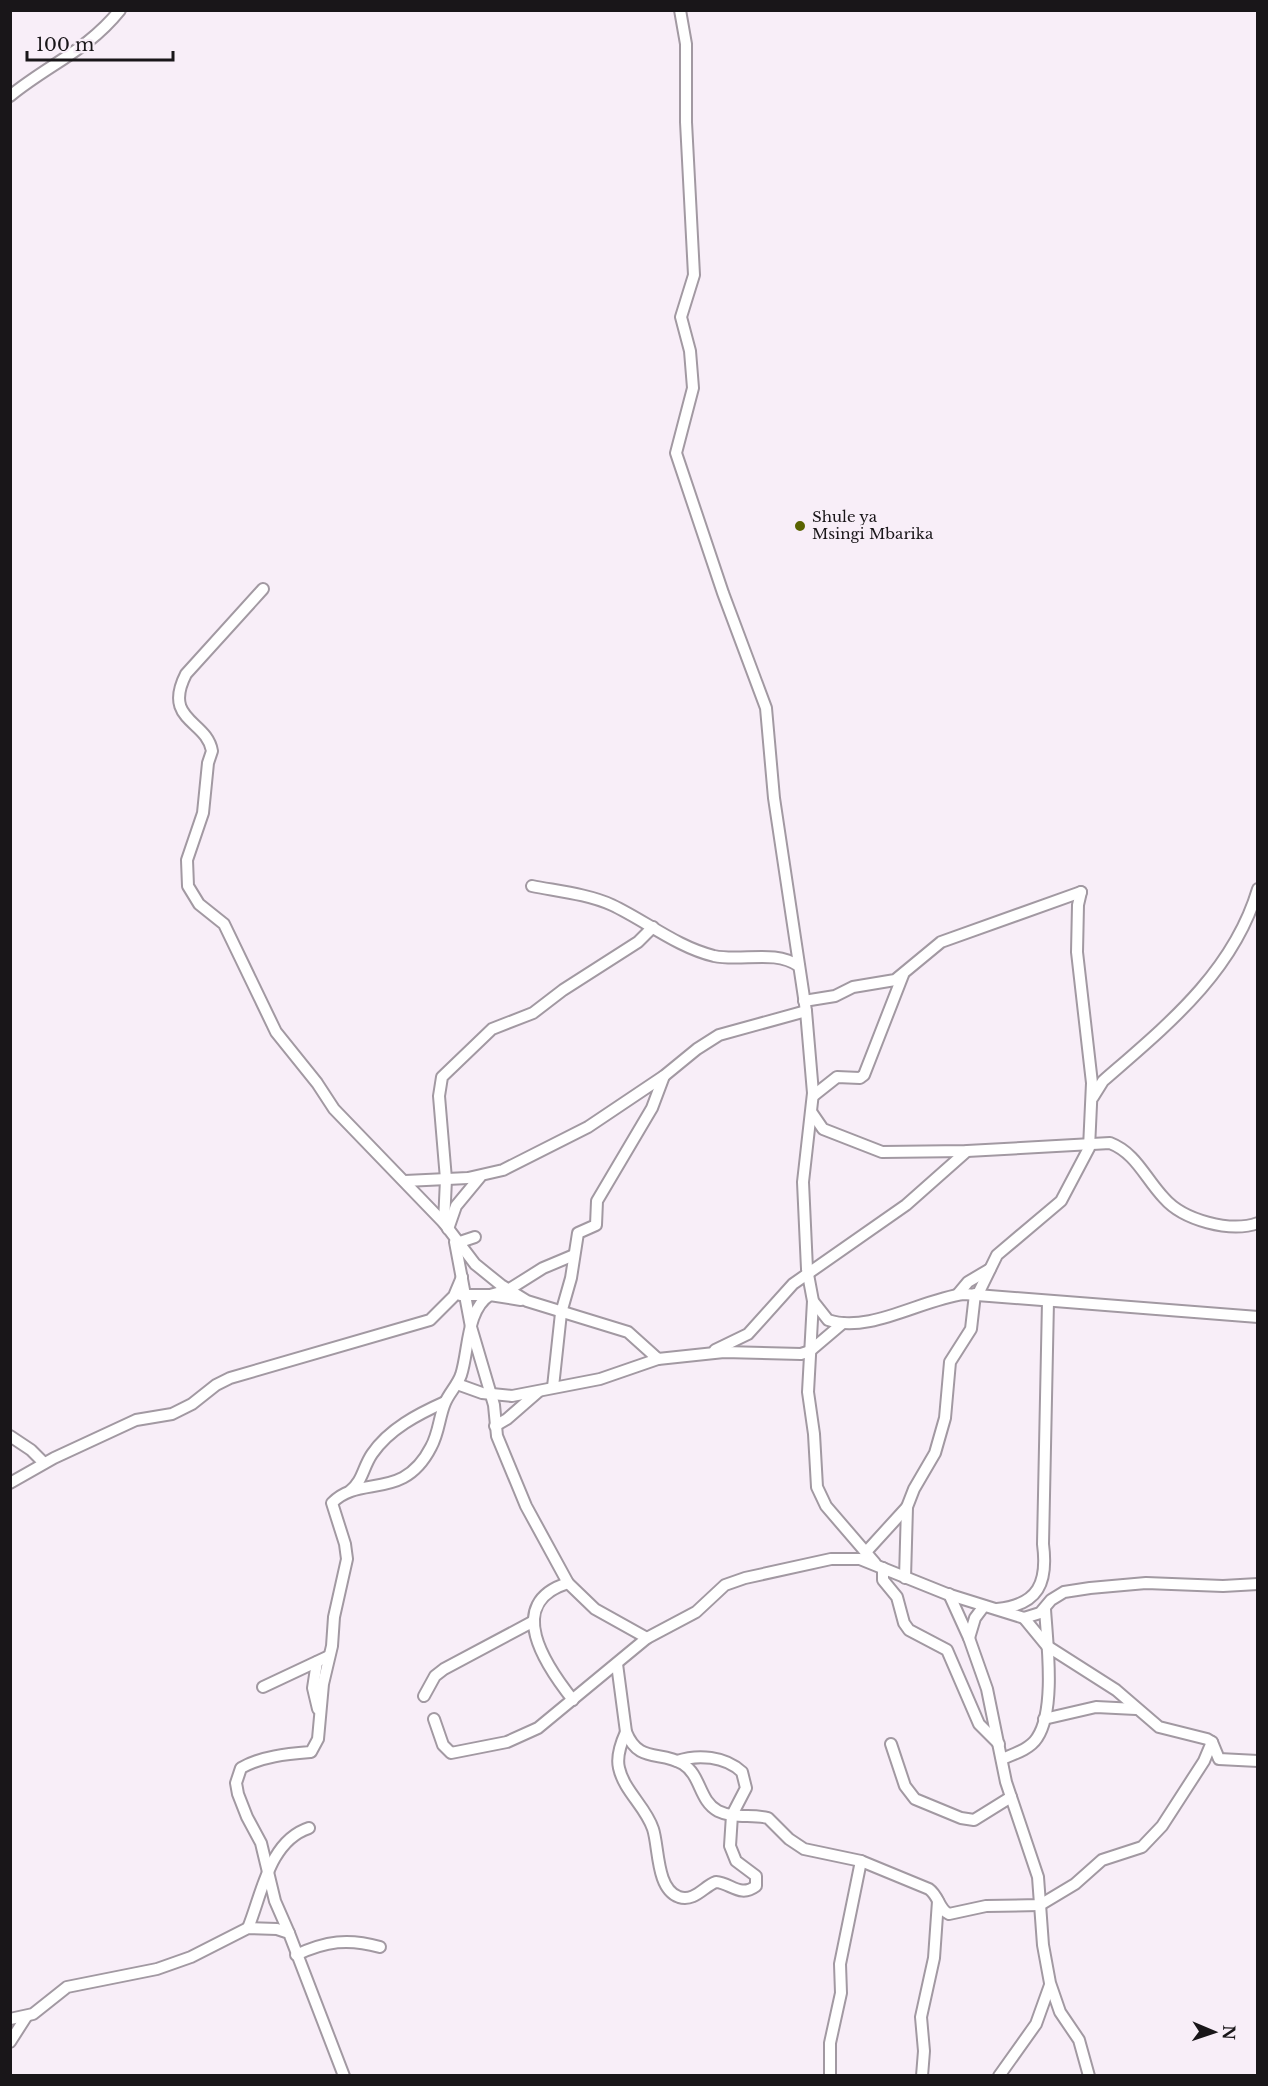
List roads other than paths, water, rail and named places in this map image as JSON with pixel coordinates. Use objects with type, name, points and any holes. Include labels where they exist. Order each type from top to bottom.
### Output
[{"type":"street","points":[[10,96],[40,73],[97,37],[120,10]]},
{"type":"street","points":[[680,10],[686,44],[686,122],[694,275],[681,317],[690,351],[693,388],[676,453],[723,593],[766,708],[774,798],[805,1006],[813,1096],[803,1182],[808,1275],[813,1301],[809,1411],[814,1434],[817,1487],[826,1506],[879,1566],[883,1580],[897,1597],[904,1623],[916,1635],[939,1643],[947,1650],[979,1724],[999,1744]]},
{"type":"street","points":[[263,589],[186,674],[182,683],[180,700],[184,717],[206,737],[212,751],[208,763],[203,813],[187,860],[188,886],[199,904],[224,924],[276,1032],[339,1115],[405,1181],[446,1226],[475,1264],[508,1290],[527,1301]]},
{"type":"street","points":[[532,886],[602,901],[695,950],[716,956],[784,958],[799,966]]},
{"type":"street","points":[[1092,1101],[1103,1082],[1208,984],[1246,925],[1257,889]]},
{"type":"street","points":[[405,1181],[480,1177],[503,1170],[588,1126],[664,1076],[697,1049],[719,1035],[835,996],[853,987],[895,980],[903,975],[924,952],[941,942],[1081,892],[1078,905],[1077,952],[1089,1046],[1092,1101],[1090,1144],[1061,1201],[998,1253],[976,1294],[970,1330],[950,1362],[946,1413],[935,1453],[914,1489],[907,1507],[904,1578]]},
{"type":"street","points":[[446,1226],[446,1179],[439,1096],[440,1080],[445,1072],[492,1029],[533,1013],[562,990],[638,942],[653,927]]},
{"type":"street","points":[[813,1096],[837,1077],[860,1078],[864,1076],[903,975]]},
{"type":"street","points":[[553,1382],[561,1313],[571,1278],[578,1233],[583,1228],[596,1225],[597,1201],[652,1108],[664,1076]]},
{"type":"street","points":[[812,1113],[823,1129],[879,1152],[967,1151],[1110,1143],[1126,1151],[1166,1200],[1194,1216],[1216,1225],[1236,1227],[1257,1223]]},
{"type":"street","points":[[707,1354],[748,1334],[765,1318],[784,1291],[906,1205],[967,1151]]},
{"type":"street","points":[[446,1226],[456,1206],[480,1177]]},
{"type":"street","points":[[456,1241],[475,1237]]},
{"type":"street","points":[[456,1241],[462,1277],[459,1295],[495,1408],[495,1426],[499,1443],[526,1506],[568,1583],[595,1610],[647,1638]]},
{"type":"street","points":[[347,1493],[388,1484],[403,1478],[417,1468],[431,1447],[445,1402],[457,1384],[471,1327],[478,1309],[490,1295],[508,1290],[543,1268],[574,1255]]},
{"type":"street","points":[[958,1294],[968,1282],[990,1269]]},
{"type":"street","points":[[813,1301],[828,1320],[843,1323],[862,1322],[958,1294],[1257,1317]]},
{"type":"street","points":[[10,1483],[44,1463],[136,1420],[172,1414],[192,1404],[216,1385],[230,1378],[430,1320],[459,1295],[490,1295],[527,1301],[628,1332],[658,1359]]},
{"type":"street","points":[[969,1638],[975,1618],[989,1607],[1011,1608],[1030,1598],[1042,1582],[1046,1567],[1044,1544],[1048,1301]]},
{"type":"street","points":[[495,1426],[553,1382],[600,1379],[658,1359],[731,1352],[785,1356],[810,1351],[843,1323]]},
{"type":"street","points":[[457,1384],[491,1394],[512,1396],[540,1391]]},
{"type":"street","points":[[344,2076],[275,1901],[261,1843],[238,1794],[237,1775],[241,1768],[258,1761],[311,1752],[318,1739],[337,1596],[347,1559],[345,1544],[332,1503],[361,1480],[371,1455],[385,1439],[402,1424],[445,1402]]},
{"type":"street","points":[[10,1436],[31,1450],[44,1463]]},
{"type":"street","points":[[866,1552],[907,1507]]},
{"type":"street","points":[[434,1719],[447,1751],[467,1752],[519,1738],[538,1728],[573,1701],[647,1638],[696,1612],[732,1581],[831,1559],[850,1558],[879,1566],[904,1578],[1024,1618],[1036,1616],[1051,1600],[1064,1592],[1090,1588],[1146,1583],[1223,1586],[1257,1584]]},
{"type":"street","points":[[568,1583],[544,1593],[536,1604],[534,1622],[543,1658],[573,1701]]},
{"type":"street","points":[[949,1594],[969,1638],[993,1710],[1011,1797],[1038,1877],[1050,1983],[1060,2012],[1079,2040],[1089,2076]]},
{"type":"street","points":[[1002,1759],[1029,1746],[1037,1739],[1044,1719],[1048,1684],[1045,1609]]},
{"type":"street","points":[[1024,1618],[1047,1646],[1116,1690],[1159,1727],[1212,1742]]},
{"type":"street","points":[[424,1696],[435,1676],[444,1669],[534,1622]]},
{"type":"street","points":[[263,1687],[329,1656]]},
{"type":"street","points":[[317,1662],[313,1688],[321,1715]]},
{"type":"street","points":[[617,1664],[626,1732],[630,1742],[643,1753],[677,1761],[690,1770],[711,1807],[732,1815],[768,1818],[789,1839],[804,1849],[861,1861],[929,1889],[938,1898],[942,1910],[952,1914]]},
{"type":"street","points":[[1044,1719],[1096,1707],[1136,1709]]},
{"type":"street","points":[[626,1732],[619,1749],[619,1770],[652,1825],[659,1866],[673,1893],[679,1897],[695,1896],[716,1882],[734,1890],[745,1891],[756,1886],[756,1876],[736,1861],[732,1854],[730,1833],[732,1815],[746,1788],[742,1772],[731,1764],[702,1756],[677,1761]]},
{"type":"street","points":[[1212,1742],[1219,1759],[1257,1761]]},
{"type":"street","points":[[937,1929],[952,1914],[978,1907],[1040,1905],[1075,1884],[1102,1860],[1142,1847],[1150,1841],[1196,1774],[1212,1742]]},
{"type":"street","points":[[891,1744],[905,1786],[909,1793],[921,1802],[974,1820],[1011,1797]]},
{"type":"street","points":[[248,1928],[268,1872],[292,1836],[309,1828]]},
{"type":"street","points":[[830,2076],[830,2043],[841,1993],[840,1964],[861,1861]]},
{"type":"street","points":[[922,2076],[924,2052],[921,2017],[934,1958],[938,1898]]},
{"type":"street","points":[[10,2042],[26,2017],[67,1987],[157,1969],[191,1957],[248,1928],[277,1929],[289,1933]]},
{"type":"street","points":[[296,1955],[320,1944],[343,1940],[380,1947]]},
{"type":"street","points":[[999,2076],[1036,2024],[1050,1983]]},
{"type":"street","points":[[10,2019],[26,2017]]},
{"type":"place","name":"Shule ya Msingi Mbarika","points":[[800,526]]}]
